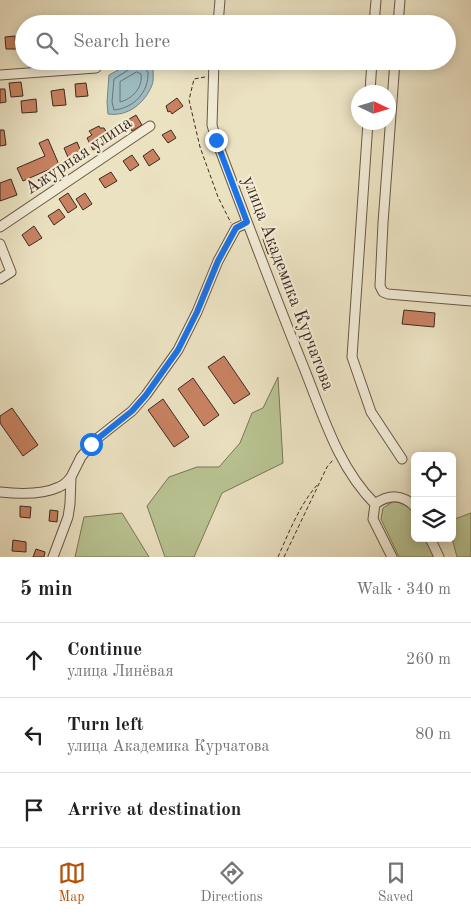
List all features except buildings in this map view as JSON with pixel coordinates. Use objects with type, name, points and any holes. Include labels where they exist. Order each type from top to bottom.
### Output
[{"type":"street","points":[[219,15],[220,0]]},
{"type":"street","points":[[375,15],[376,0]]},
{"type":"street","points":[[399,15],[400,0]]},
{"type":"street","points":[[0,75],[69,70]]},
{"type":"street","name":"улица Академика Курчатова","points":[[213,70],[212,125],[216,140],[266,272],[340,456],[360,489],[375,504]]},
{"type":"street","points":[[370,85],[371,70]]},
{"type":"street","points":[[394,70],[380,286],[383,292],[388,294],[471,301]]},
{"type":"street","name":"Ажурная улица","points":[[0,227],[150,126]]},
{"type":"street","points":[[367,130],[352,358],[371,412],[402,459]]},
{"type":"street","points":[[0,492],[49,491],[61,487],[71,477],[81,457],[94,441],[132,411],[146,395],[178,350],[197,312],[218,261],[236,228],[247,222]]},
{"type":"street","points":[[0,244],[11,272],[0,280]]},
{"type":"street","points":[[53,557],[68,518],[71,477]]},
{"type":"street","points":[[392,557],[373,518],[375,504],[384,498],[398,496],[411,503]]},
{"type":"street","points":[[432,542],[438,555],[447,557]]},
{"type":"path","points":[[213,75],[194,79],[189,100],[200,147],[227,217],[236,228]]},
{"type":"path","points":[[284,557],[327,467],[332,460],[340,456]]},
{"type":"path","points":[[278,557],[294,522],[312,491],[319,483]]},
{"type":"green space","points":[[278,377],[283,463],[222,493],[194,557],[165,557],[147,506],[169,477],[197,467],[219,467],[240,443],[252,413],[263,408]]},
{"type":"green space","points":[[394,501],[411,508],[411,542],[428,542],[435,557],[399,557],[381,519],[383,508]]},
{"type":"green space","points":[[122,513],[149,557],[75,557],[84,517]]},
{"type":"green space","points":[[471,513],[471,557],[457,557],[453,542],[456,542],[456,519]]},
{"type":"water","points":[[118,70],[153,70],[153,83],[145,98],[135,107],[122,113],[108,114],[109,75]]},
{"type":"route","points":[[91,444],[132,411],[146,395],[178,350],[197,312],[218,261],[236,228],[247,222],[216,140]]}]
